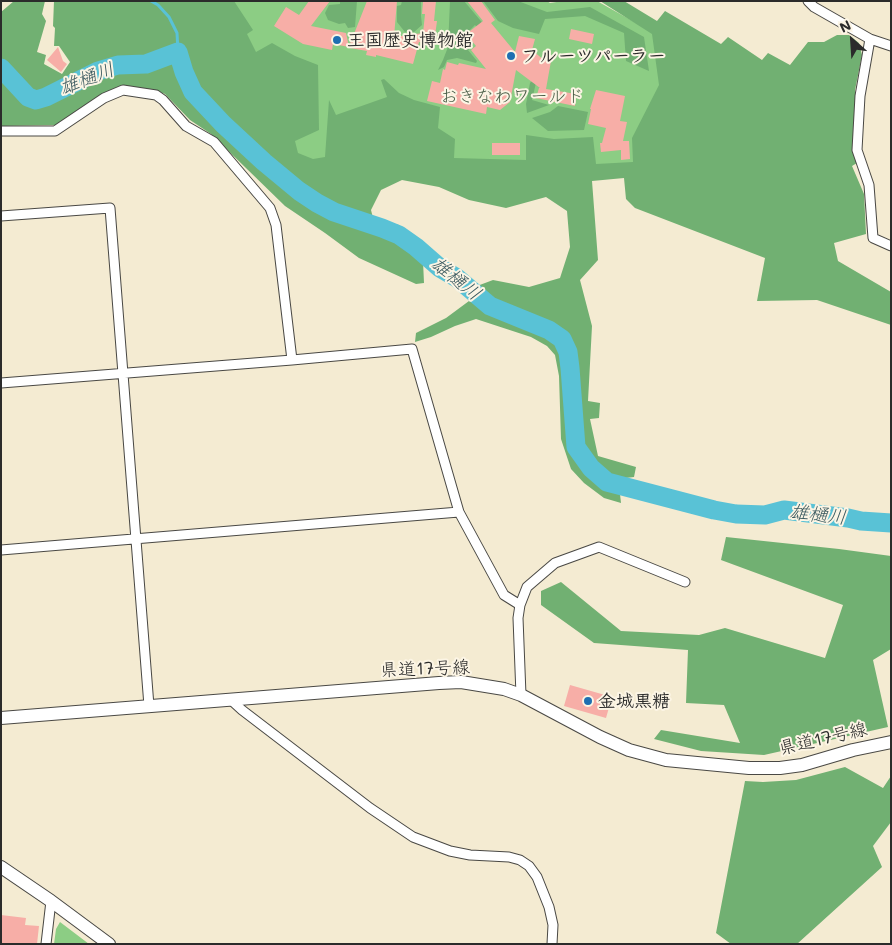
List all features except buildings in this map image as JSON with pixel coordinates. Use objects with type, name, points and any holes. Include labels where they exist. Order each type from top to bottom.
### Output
[{"type":"main road","name":"県道17号線","points":[[1,718],[461,682],[504,689],[521,695],[600,738],[629,750],[666,760],[749,768],[780,768],[825,760],[853,750],[891,742]]},
{"type":"main road","points":[[1,867],[109,944]]},
{"type":"street","points":[[808,1],[814,7],[870,39],[891,46]]},
{"type":"street","points":[[870,39],[860,96],[858,150],[869,185],[872,238],[891,246]]},
{"type":"street","points":[[1,131],[55,131],[104,98],[123,90],[156,95],[163,100],[186,126],[214,142],[270,208],[276,225],[292,360]]},
{"type":"street","points":[[1,216],[110,208],[149,706]]},
{"type":"street","points":[[1,383],[412,350],[459,512],[504,595],[520,604]]},
{"type":"street","points":[[1,550],[459,512]]},
{"type":"street","points":[[521,695],[518,618],[520,604],[528,587],[555,563],[599,547],[685,582]]},
{"type":"street","points":[[230,699],[362,803],[413,837],[470,855],[509,857],[520,860],[529,866],[537,877],[549,907],[554,925],[552,944]]},
{"type":"street","points":[[46,944],[51,901]]},
{"type":"green space","points":[[14,1],[45,1],[42,14],[46,21],[37,52],[46,55],[44,64],[62,74],[70,62],[59,46],[54,46],[54,1],[234,1],[253,30],[247,34],[256,52],[272,43],[295,56],[318,65],[319,130],[295,141],[298,153],[313,159],[325,157],[329,100],[336,115],[387,97],[381,80],[384,79],[399,93],[414,100],[440,107],[438,128],[455,139],[454,158],[526,160],[526,135],[554,139],[593,137],[596,164],[633,162],[632,138],[659,85],[652,34],[600,1],[624,1],[657,21],[665,11],[721,44],[728,37],[762,60],[768,53],[790,65],[808,42],[824,42],[837,35],[849,35],[859,43],[862,55],[855,90],[857,163],[852,166],[864,194],[866,234],[834,243],[838,261],[891,292],[891,325],[817,300],[757,301],[765,258],[635,208],[626,199],[624,178],[592,181],[598,260],[580,280],[592,326],[588,401],[600,403],[599,418],[590,419],[598,456],[636,467],[634,477],[617,479],[585,467],[590,479],[620,494],[621,503],[604,498],[584,483],[571,469],[561,439],[559,376],[555,355],[547,346],[531,337],[476,319],[415,342],[416,333],[446,318],[469,301],[477,286],[493,280],[529,287],[560,278],[570,247],[567,211],[546,197],[506,208],[469,200],[439,187],[402,180],[381,190],[371,210],[373,218],[399,225],[423,261],[424,283],[416,284],[359,258],[285,206],[211,134],[190,120],[165,94],[155,90],[122,85],[101,95],[56,125],[1,126],[1,12]]},
{"type":"green space","name":"おきなわワールド","points":[[219,1],[547,1],[550,3],[597,1],[654,33],[663,81],[630,177],[324,164],[293,158],[251,59]]},
{"type":"green space","points":[[340,1],[357,1],[355,27],[348,28],[345,23],[339,24],[328,20],[325,13],[329,5],[340,4]]},
{"type":"green space","points":[[402,1],[421,2],[422,25],[414,32],[405,32],[397,22],[397,6],[401,5]]},
{"type":"green space","points":[[450,1],[464,1],[491,33],[486,37],[475,25],[465,35],[473,46],[468,50],[477,61],[476,63],[457,58],[447,60],[444,67],[438,70],[448,47]]},
{"type":"green space","points":[[483,1],[518,1],[547,12],[590,7],[644,37],[649,71],[626,61],[624,33],[585,16],[545,19],[539,34],[513,28],[498,21]]},
{"type":"green space","points":[[538,74],[532,100],[549,105],[527,113],[526,104],[530,83]]},
{"type":"green space","points":[[558,106],[588,112],[584,130],[548,131],[532,118],[550,112]]},
{"type":"green space","points":[[726,537],[891,556],[891,649],[873,660],[888,727],[764,755],[701,751],[654,739],[661,730],[740,743],[724,705],[686,703],[688,650],[594,643],[541,605],[541,591],[561,582],[621,631],[699,635],[725,628],[825,658],[843,605],[721,560]]},
{"type":"green space","points":[[845,767],[883,788],[891,776],[891,822],[873,846],[882,867],[797,944],[731,944],[716,933],[745,781],[796,780]]},
{"type":"green space","points":[[60,922],[89,944],[54,944],[56,929]]},
{"type":"waterway","points":[[151,1],[158,5],[169,17],[177,33],[178,52]]},
{"type":"waterway","name":"雄樋川","points":[[1,68],[28,97],[36,100],[46,97],[98,71],[118,65],[146,64],[178,52],[193,92],[223,124],[299,191],[334,212],[399,235],[440,268],[457,278],[490,306],[549,330],[562,339],[568,352],[576,447],[591,468],[607,482],[736,514],[765,515],[784,510],[861,521],[891,523]]},
{"type":"place","name":"王国歴史博物館","points":[[337,40]]},
{"type":"place","name":"フルーツパーラー","points":[[511,56]]},
{"type":"place","name":"金城黒糖","points":[[588,701]]}]
